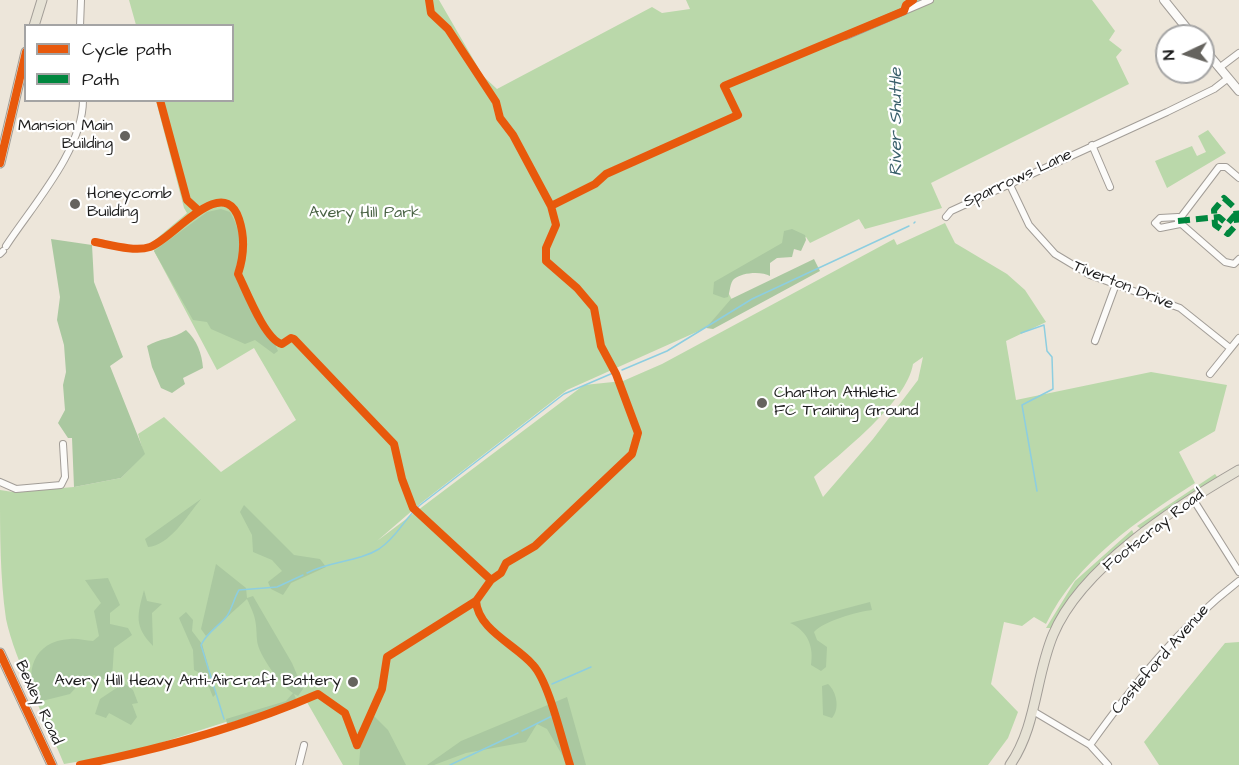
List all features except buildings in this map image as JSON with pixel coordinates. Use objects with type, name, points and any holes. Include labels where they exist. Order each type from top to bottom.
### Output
[{"type":"main road","points":[[35,24],[42,0]]},
{"type":"main road","points":[[0,163],[24,61]]},
{"type":"main road","name":"Footscray Road","points":[[1010,765],[1023,743],[1053,634],[1080,593],[1129,546],[1193,499],[1239,470]]},
{"type":"main road","name":"Bexley Road","points":[[0,653],[52,765]]},
{"type":"street","points":[[80,24],[81,0]]},
{"type":"street","points":[[846,36],[930,0]]},
{"type":"street","points":[[1164,0],[1183,24]]},
{"type":"street","points":[[1219,68],[1239,53]]},
{"type":"street","points":[[1215,63],[1239,91]]},
{"type":"street","name":"Sparrows Lane","points":[[946,217],[951,211],[1009,183],[1196,98],[1227,79]]},
{"type":"street","points":[[3,250],[71,146],[83,112],[83,102]]},
{"type":"street","name":"Sparrows Lane","points":[[1092,145],[1110,187]]},
{"type":"street","points":[[1239,178],[1226,167],[1219,167],[1179,221],[1225,262],[1234,264],[1239,259]]},
{"type":"street","name":"Tiverton Drive","points":[[1009,183],[1029,225],[1055,254],[1090,275],[1180,308],[1230,348]]},
{"type":"street","points":[[1095,341],[1116,284]]},
{"type":"street","points":[[1210,374],[1239,338]]},
{"type":"street","points":[[0,482],[16,489],[61,485],[65,477],[63,444]]},
{"type":"street","points":[[1193,499],[1239,572]]},
{"type":"street","name":"Castleford Avenue","points":[[1090,745],[1116,708],[1195,617],[1239,581]]},
{"type":"street","points":[[1033,711],[1090,745],[1108,765]]},
{"type":"street","points":[[299,765],[304,744]]},
{"type":"green space","name":"Avery Hill Park","points":[[129,0],[439,0],[483,76],[497,89],[652,7],[662,13],[690,9],[686,0],[1092,0],[1115,31],[1109,40],[1122,50],[1116,57],[1129,84],[931,183],[942,208],[865,229],[859,219],[810,243],[806,237],[722,281],[739,313],[567,390],[421,503],[377,541],[584,385],[623,381],[662,364],[894,239],[897,245],[945,223],[955,243],[1007,274],[1025,290],[1046,322],[1006,341],[1016,400],[1151,372],[1227,385],[1215,431],[1179,452],[1195,483],[1131,527],[1092,561],[1059,601],[1046,624],[1034,617],[1022,626],[1004,622],[991,684],[1018,712],[1008,738],[988,765],[343,765],[304,697],[129,753],[64,764],[16,654],[6,619],[1,571],[0,490],[13,492],[74,487],[121,478],[144,454],[138,434],[164,417],[221,472],[296,420],[254,348],[217,370],[154,251],[155,240],[187,213],[156,102],[234,102],[234,24],[136,24]],"holes":[[[923,357],[918,380],[873,439],[823,497],[814,477],[886,410],[908,379],[913,364]]]},
{"type":"green space","points":[[1208,130],[1226,153],[1167,188],[1155,161],[1192,146],[1197,156],[1206,152],[1198,136]]},
{"type":"green space","points":[[221,209],[230,212],[239,235],[238,258],[234,274],[263,332],[275,344],[278,351],[274,354],[255,340],[245,344],[211,329],[207,322],[193,320],[154,251],[207,212]]},
{"type":"green space","points":[[792,229],[805,235],[806,240],[801,251],[794,249],[792,257],[777,258],[770,263],[770,276],[752,273],[734,279],[728,297],[713,294],[714,282],[782,243],[784,231]]},
{"type":"green space","points":[[51,239],[92,245],[94,282],[123,357],[110,366],[145,454],[121,478],[74,487],[72,438],[68,438],[58,423],[65,410],[63,385],[66,372],[64,345],[57,320],[60,297]]},
{"type":"green space","points":[[814,259],[820,271],[713,329],[706,328],[731,299]]},
{"type":"green space","points":[[186,330],[198,348],[203,368],[183,378],[185,384],[172,393],[161,388],[152,367],[147,346]]},
{"type":"green space","points":[[1215,474],[1218,478],[1141,529],[1137,526]]},
{"type":"green space","points":[[201,499],[171,536],[148,547],[145,539]]},
{"type":"green space","points":[[244,505],[294,555],[320,559],[326,567],[291,583],[283,595],[271,589],[268,582],[282,571],[272,560],[253,552],[252,535],[240,512]]},
{"type":"green space","points":[[1132,530],[1135,536],[1089,579],[1069,601],[1051,628],[1046,628],[1075,581]]},
{"type":"green space","points":[[216,564],[246,588],[247,598],[253,596],[292,663],[303,689],[298,696],[294,694],[297,701],[227,724],[226,719],[286,701],[293,693],[277,677],[261,653],[255,619],[247,599],[206,636],[201,629]]},
{"type":"green space","points":[[108,578],[120,605],[110,613],[110,624],[128,628],[132,635],[114,648],[112,678],[101,679],[94,675],[81,682],[70,694],[38,702],[31,680],[34,660],[47,646],[57,641],[73,639],[93,641],[99,636],[94,611],[101,603],[85,580]]},
{"type":"green space","points":[[144,590],[147,601],[162,604],[152,613],[153,646],[143,632],[139,620]]},
{"type":"green space","points":[[870,602],[872,610],[833,621],[814,632],[817,640],[827,647],[826,667],[821,671],[811,665],[812,652],[808,640],[801,630],[790,623]]},
{"type":"green space","points":[[186,612],[193,620],[192,631],[202,644],[216,694],[213,697],[204,675],[194,670],[193,650],[179,618]]},
{"type":"green space","points":[[1239,642],[1239,765],[1159,765],[1144,742],[1225,643]]},
{"type":"green space","points":[[124,683],[133,690],[138,703],[132,704],[137,717],[131,725],[109,713],[106,718],[95,714],[100,699]]},
{"type":"green space","points":[[828,684],[834,691],[836,701],[836,710],[832,718],[823,715],[822,686]]},
{"type":"green space","points":[[567,697],[586,765],[568,765],[547,729],[537,724],[526,742],[466,753],[434,765],[427,765],[461,741]]},
{"type":"green space","points":[[371,713],[388,730],[406,765],[359,765],[361,739]]},
{"type":"waterway","points":[[622,370],[667,351],[752,299],[909,226]]},
{"type":"waterway","name":"River Shuttle","points":[[1021,333],[1044,325],[1047,351],[1052,357],[1053,389],[1022,405],[1037,491]]},
{"type":"waterway","points":[[307,573],[362,557],[379,549],[391,539],[420,505],[564,394],[613,373]]},
{"type":"waterway","points":[[224,719],[201,645],[203,640],[227,616],[239,590],[277,587],[303,575]]},
{"type":"waterway","name":"River Shuttle","points":[[552,684],[591,667]]},
{"type":"waterway","name":"River Shuttle","points":[[522,731],[554,715]]},
{"type":"waterway","name":"River Shuttle","points":[[450,765],[518,733]]},
{"type":"marked path","points":[[1224,198],[1236,209],[1237,224],[1228,234],[1215,225],[1214,210],[1224,198]]},
{"type":"marked path","points":[[1178,221],[1219,217],[1227,224],[1234,216],[1239,215]]},
{"type":"cycle path","points":[[357,745],[382,689],[387,657],[476,601],[491,580],[501,573],[506,563],[535,546],[632,454],[638,433],[616,374],[601,346],[594,308],[577,288],[546,261],[546,248],[556,225],[551,206],[513,135],[500,118],[496,102],[448,29],[431,13],[429,0]]},
{"type":"cycle path","points":[[551,206],[595,184],[606,174],[738,115],[724,86],[904,11],[906,5],[913,0]]},
{"type":"cycle path","points":[[0,163],[24,61]]},
{"type":"cycle path","points":[[161,102],[187,200],[199,211]]},
{"type":"cycle path","points":[[95,242],[130,248],[150,247],[210,205],[221,203],[231,206],[239,219],[243,240],[242,260],[238,274],[269,334],[282,344],[291,338],[294,339],[394,444],[402,479],[413,508],[491,580]]},
{"type":"cycle path","points":[[476,601],[478,611],[490,629],[526,658],[539,673],[550,698],[570,765]]},
{"type":"cycle path","points":[[0,653],[52,765]]},
{"type":"cycle path","points":[[80,765],[201,736],[260,717],[318,694],[345,713],[357,745]]},
{"type":"place","name":"Mansion Main Building","points":[[125,136]]},
{"type":"place","name":"Honeycomb Building","points":[[75,204]]},
{"type":"place","name":"Charlton Athletic FC Training Ground","points":[[762,403]]},
{"type":"place","name":"Avery Hill Heavy Anti-Aircraft Battery","points":[[353,682]]}]
